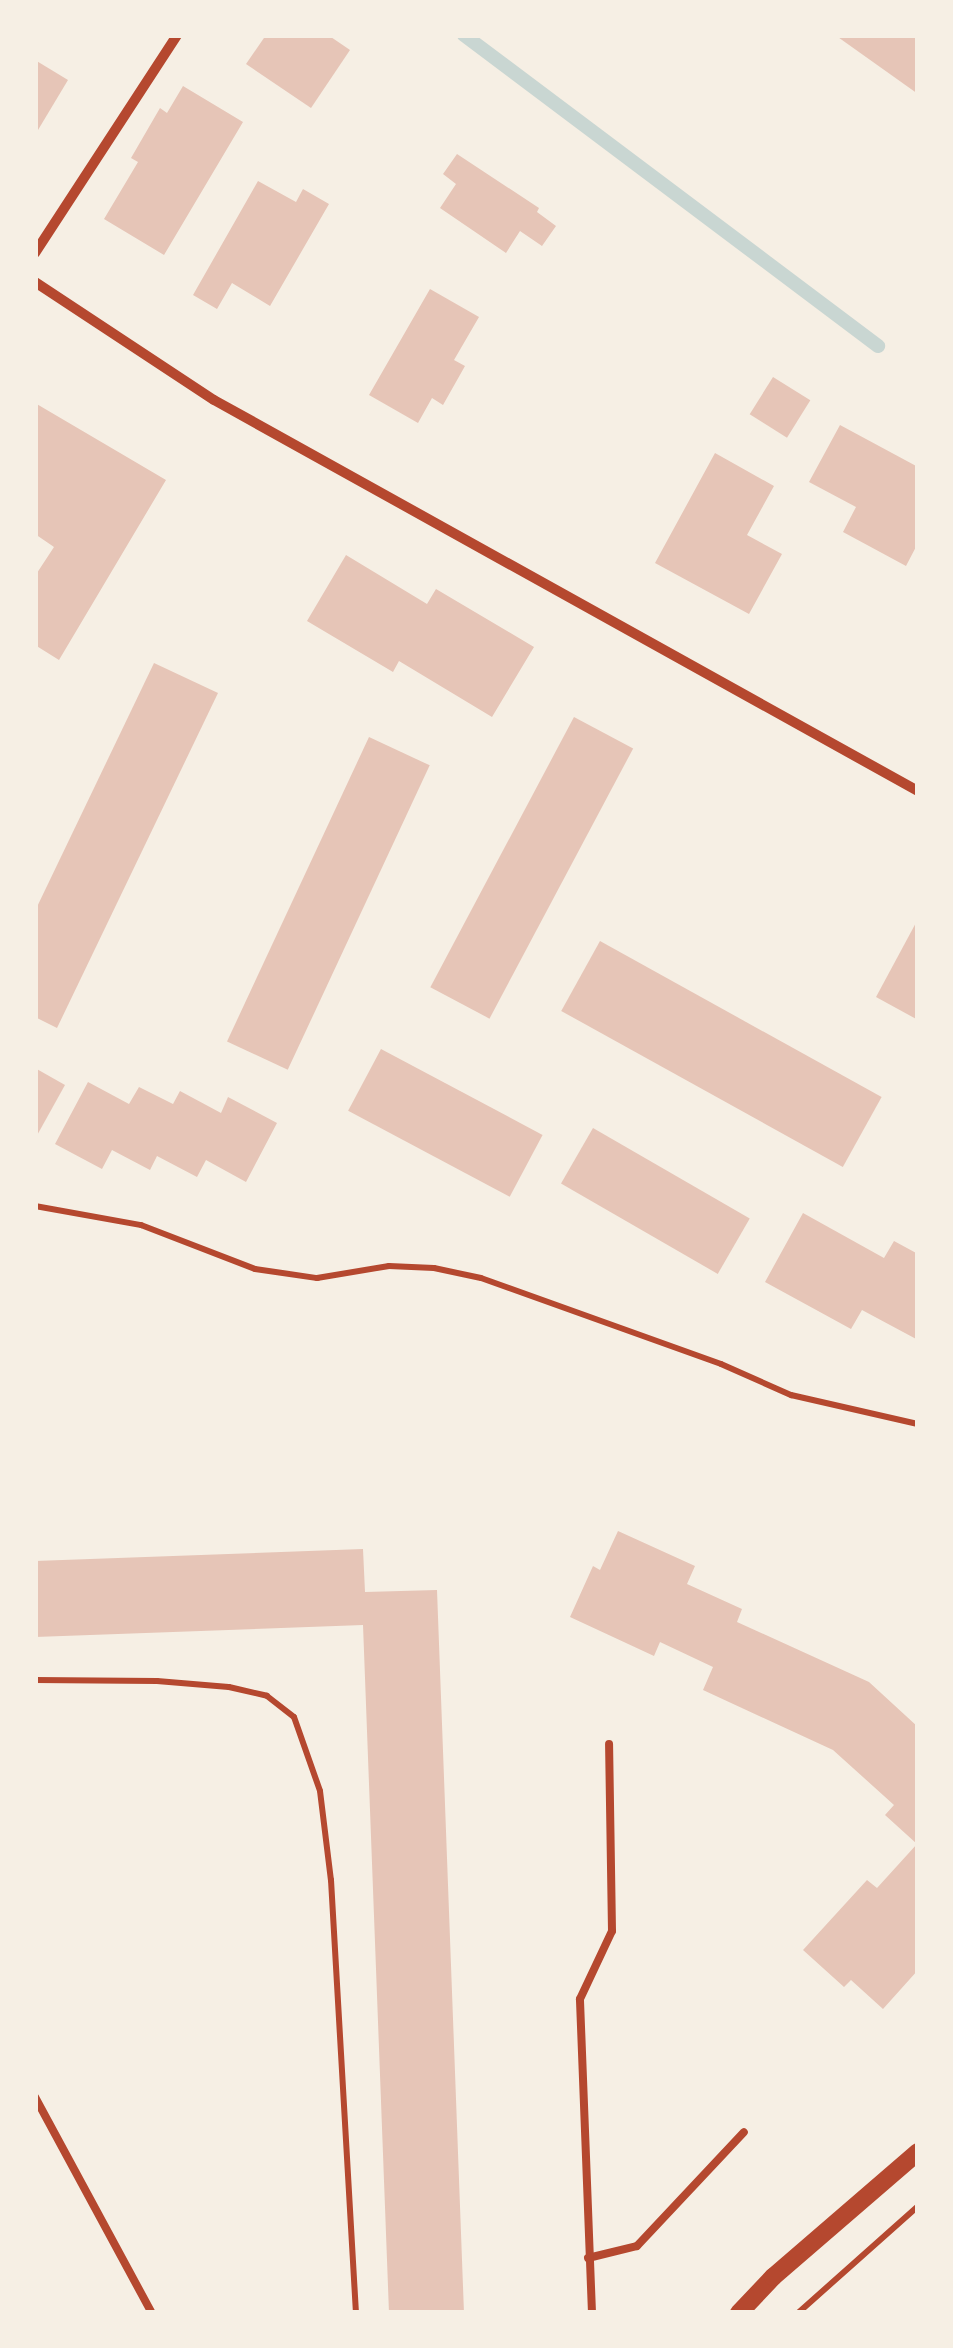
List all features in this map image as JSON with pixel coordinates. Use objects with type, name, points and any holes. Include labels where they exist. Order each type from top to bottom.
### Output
[{"type":"street","points":[[35,253],[177,35]]},
{"type":"street","points":[[35,282],[214,400],[918,791]]},
{"type":"street","points":[[739,2313],[772,2277],[918,2152]]},
{"type":"lane","points":[[592,2313],[580,1999],[612,1931],[609,1744]]},
{"type":"lane","points":[[35,2097],[152,2313]]},
{"type":"lane","points":[[588,2258],[638,2246],[744,2132]]},
{"type":"path","points":[[35,1206],[141,1226],[255,1270],[316,1278],[389,1266],[434,1268],[481,1278],[721,1364],[791,1395],[918,1424]]},
{"type":"path","points":[[35,1680],[157,1680],[229,1687],[267,1696],[294,1717],[320,1791],[329,1862],[356,2313]]},
{"type":"path","points":[[798,2313],[918,2206]]},
{"type":"building","points":[[266,35],[328,35],[350,50],[311,108],[246,64]]},
{"type":"building","points":[[835,35],[918,35],[918,94]]},
{"type":"building","points":[[35,60],[68,80],[35,135]]},
{"type":"building","points":[[183,86],[243,122],[164,255],[104,219],[138,162],[131,158],[160,108],[167,113]]},
{"type":"building","points":[[457,154],[539,208],[537,212],[556,226],[542,246],[520,231],[506,253],[440,208],[456,184],[443,174]]},
{"type":"building","points":[[258,181],[296,202],[303,189],[329,204],[270,306],[232,283],[217,309],[193,295]]},
{"type":"building","points":[[430,289],[479,317],[454,360],[465,366],[443,405],[432,398],[418,423],[369,395]]},
{"type":"building","points":[[773,377],[810,400],[787,438],[750,414]]},
{"type":"building","points":[[35,403],[166,480],[59,660],[35,645],[35,576],[54,547],[35,534]]},
{"type":"building","points":[[840,425],[918,467],[918,543],[906,566],[843,532],[856,507],[809,482]]},
{"type":"building","points":[[715,453],[774,486],[747,535],[782,554],[749,614],[655,563]]},
{"type":"building","points":[[346,555],[427,604],[436,589],[534,647],[492,717],[399,661],[393,672],[307,621]]},
{"type":"building","points":[[154,663],[218,693],[57,1028],[35,1017],[35,911]]},
{"type":"building","points":[[574,717],[633,748],[489,1019],[430,987]]},
{"type":"building","points":[[369,737],[430,765],[288,1070],[227,1042]]},
{"type":"building","points":[[918,919],[918,1020],[876,997]]},
{"type":"building","points":[[600,941],[882,1097],[843,1167],[561,1011]]},
{"type":"building","points":[[381,1049],[543,1135],[510,1197],[348,1111]]},
{"type":"building","points":[[35,1068],[65,1085],[35,1139]]},
{"type":"building","points":[[88,1082],[129,1104],[139,1087],[173,1104],[180,1091],[221,1113],[228,1097],[277,1123],[246,1182],[206,1160],[197,1177],[157,1156],[150,1170],[112,1150],[102,1169],[55,1144]]},
{"type":"building","points":[[593,1128],[750,1218],[718,1274],[561,1183]]},
{"type":"building","points":[[803,1213],[884,1258],[894,1241],[918,1254],[918,1340],[862,1310],[851,1329],[765,1282]]},
{"type":"building","points":[[618,1531],[695,1566],[687,1584],[742,1609],[737,1622],[869,1682],[918,1727],[918,1970],[883,2009],[851,1980],[844,1987],[803,1950],[867,1880],[877,1888],[917,1844],[885,1815],[894,1805],[833,1750],[703,1690],[713,1667],[660,1642],[654,1656],[570,1617],[593,1566],[600,1570]]},
{"type":"building","points":[[363,1549],[365,1592],[437,1590],[464,2313],[389,2313],[363,1625],[35,1637],[35,1561]]},
{"type":"waterway","points":[[464,35],[878,346]]}]
